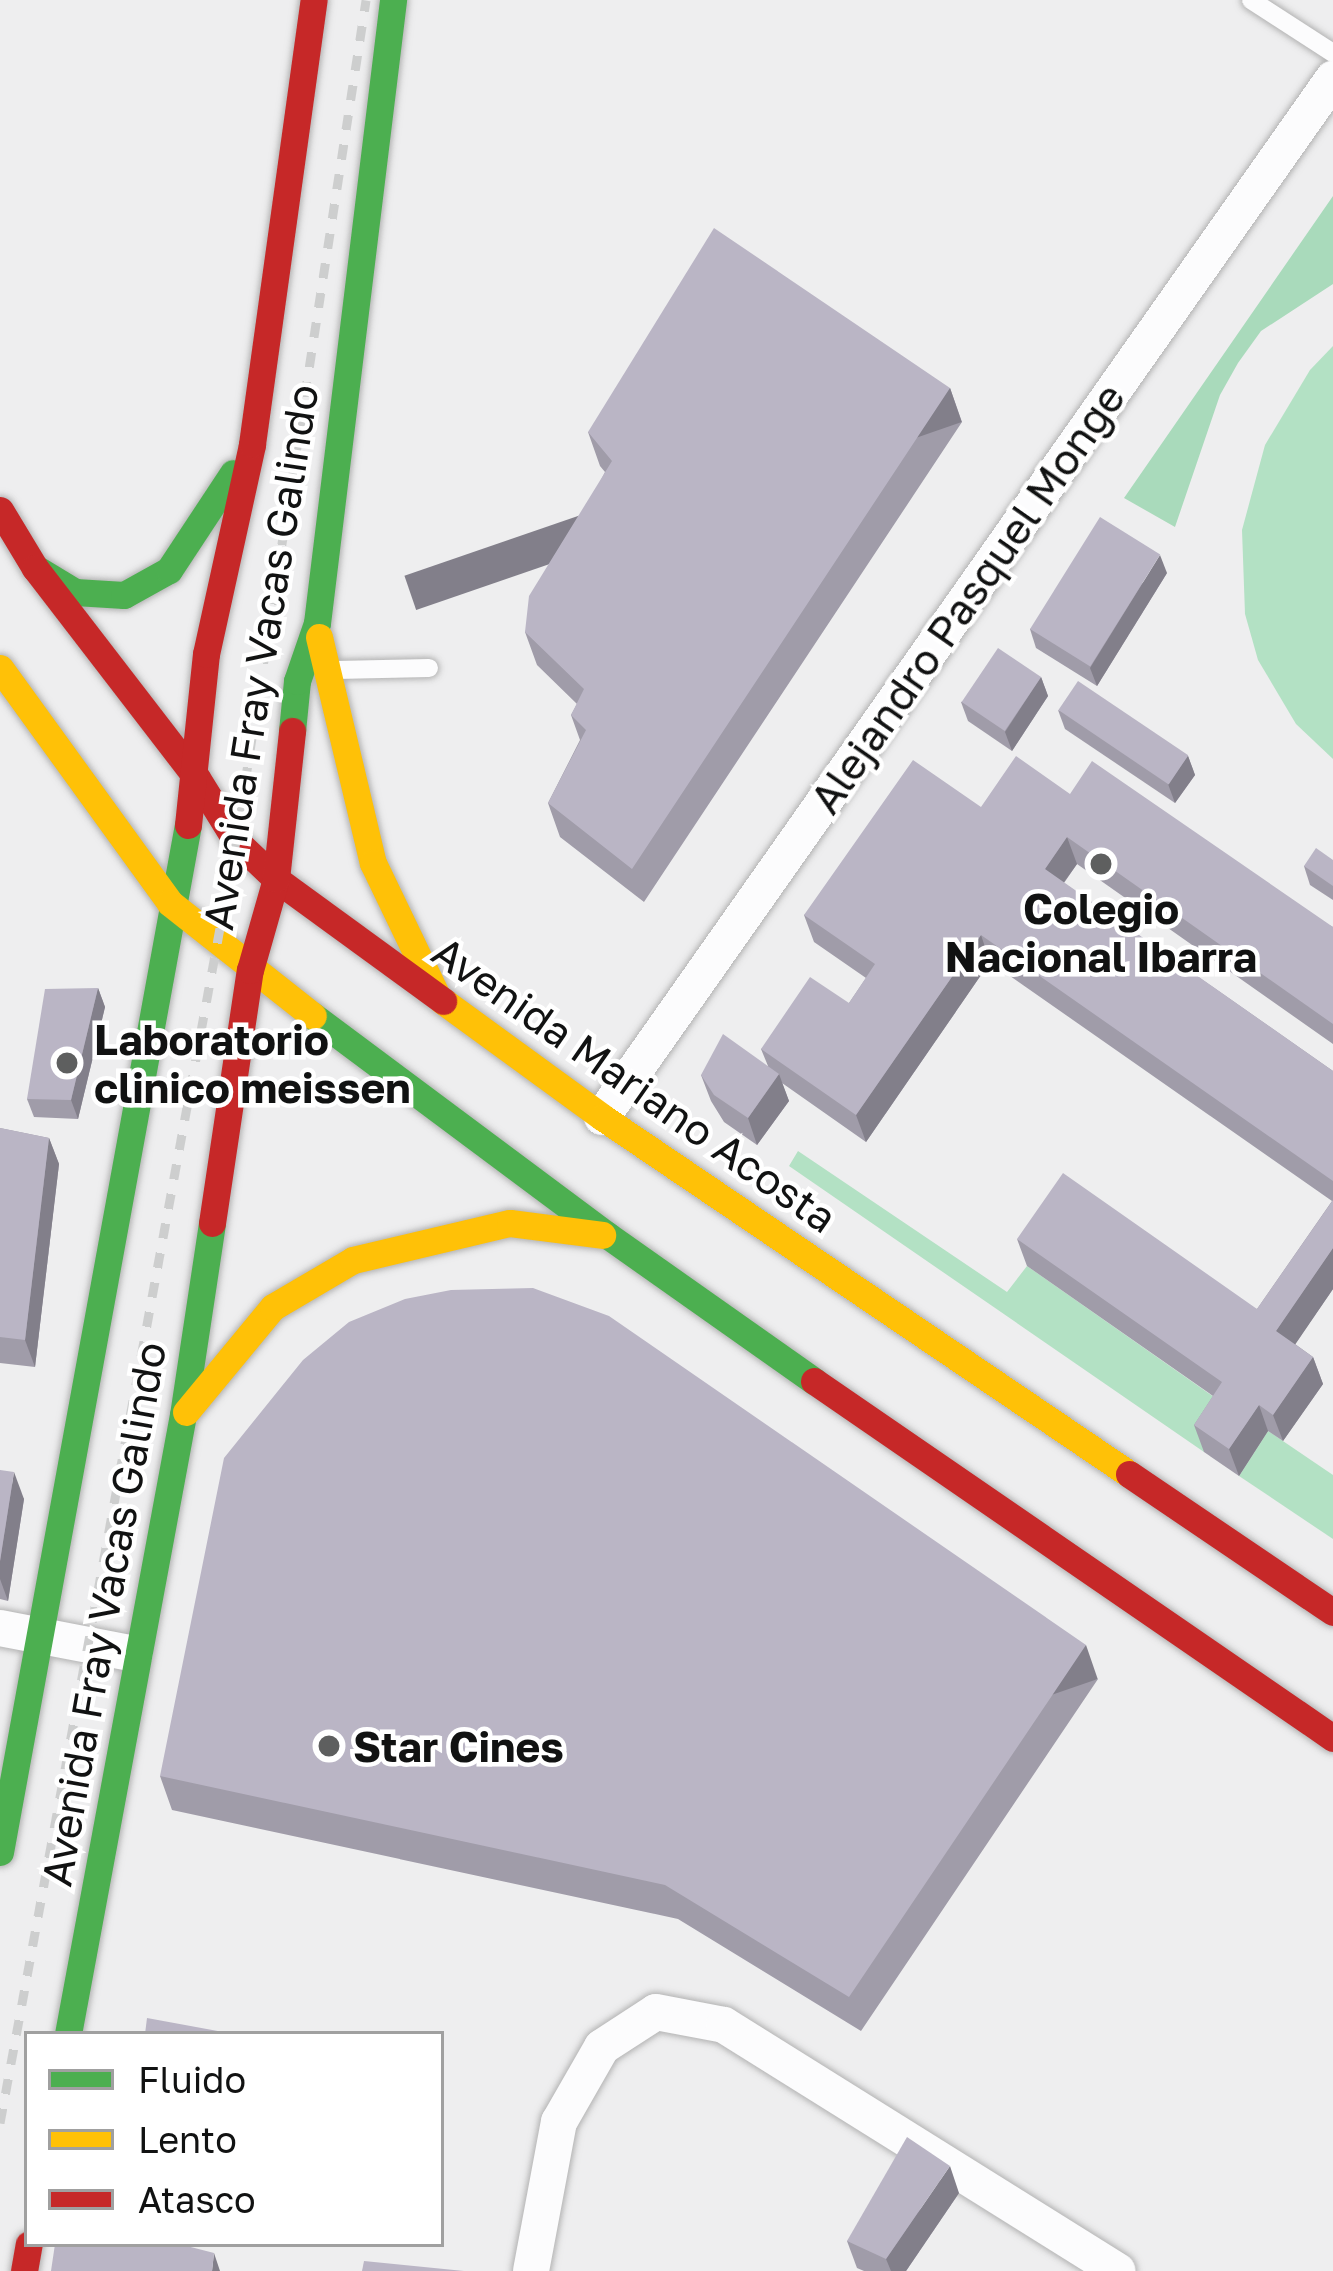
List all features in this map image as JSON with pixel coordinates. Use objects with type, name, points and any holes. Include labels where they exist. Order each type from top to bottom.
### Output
[{"type":"main road","name":"Avenida Fray Vacas Galindo","points":[[0,1852],[170,903],[197,778],[206,654],[252,444],[314,0]]},
{"type":"main road","name":"Avenida Fray Vacas Galindo","points":[[69,2031],[183,1415],[250,970],[276,879],[297,681],[317,622],[393,0]]},
{"type":"main road","points":[[35,568],[75,592],[124,595],[169,571],[252,444]]},
{"type":"main road","name":"Avenida Mariano Acosta","points":[[0,510],[35,568],[197,778],[236,841],[276,879],[602,1117],[1333,1612]]},
{"type":"main road","points":[[317,622],[374,863],[437,996]]},
{"type":"main road","points":[[0,668],[170,903],[250,970],[607,1235],[1116,1593],[1333,1738]]},
{"type":"main road","points":[[183,1415],[273,1307],[353,1260],[510,1222],[607,1235]]},
{"type":"street","name":"Alejandro Pasquel Monge","points":[[602,1117],[1333,79]]},
{"type":"street","points":[[0,1628],[135,1654]]},
{"type":"street","points":[[531,2271],[559,2122],[602,2047],[656,2012],[724,2025],[1118,2271]]},
{"type":"lane","points":[[1251,0],[1333,53]]},
{"type":"lane","points":[[326,670],[429,668]]},
{"type":"green space","points":[[1333,196],[1333,284],[1261,331],[1238,363],[1220,395],[1175,527],[1124,498]]},
{"type":"green space","points":[[1333,346],[1333,759],[1296,724],[1258,660],[1245,614],[1242,530],[1265,445],[1310,370]]},
{"type":"green space","points":[[798,1151],[1007,1292],[1027,1266],[1231,1409],[1204,1452],[789,1166]]},
{"type":"green space","points":[[1268,1431],[1333,1475],[1333,1539],[1239,1476]]},
{"type":"building","points":[[714,228],[950,388],[632,869],[548,803],[586,730],[571,715],[584,689],[525,632],[529,596],[612,461],[588,432]]},
{"type":"building","points":[[1100,517],[1160,555],[1090,667],[1030,629]]},
{"type":"building","points":[[998,648],[1041,677],[1005,731],[962,702]]},
{"type":"building","points":[[1078,681],[1188,755],[1169,784],[1058,710]]},
{"type":"building","points":[[1016,756],[1070,794],[1092,761],[1333,927],[1333,1024],[1067,837],[1045,869],[1333,1071],[1333,1181],[981,935],[856,1115],[761,1049],[810,977],[849,1003],[875,964],[804,915],[913,760],[981,807]]},
{"type":"building","points":[[1316,848],[1333,860],[1333,886],[1304,866]]},
{"type":"building","name":"Laboratorio clinico meissen","points":[[98,988],[71,1100],[27,1099],[45,989]]},
{"type":"building","points":[[723,1034],[779,1074],[748,1118],[714,1095],[701,1075]]},
{"type":"building","points":[[0,1128],[49,1138],[25,1340],[0,1337]]},
{"type":"building","points":[[1063,1173],[1257,1309],[1333,1200],[1333,1248],[1276,1331],[1313,1357],[1273,1415],[1259,1405],[1229,1449],[1194,1425],[1222,1382],[1017,1239]]},
{"type":"building","points":[[533,1288],[609,1316],[1086,1645],[849,1997],[665,1885],[160,1776],[224,1458],[303,1360],[349,1322],[405,1299],[451,1290]]},
{"type":"building","points":[[0,1470],[14,1472],[0,1561]]},
{"type":"building","points":[[147,2018],[218,2031],[145,2031]]},
{"type":"building","points":[[907,2137],[950,2166],[886,2259],[847,2241]]},
{"type":"building","points":[[55,2247],[191,2247],[214,2253],[212,2271],[51,2271]]},
{"type":"building","points":[[364,2261],[464,2271],[362,2271]]},
{"type":"railway","points":[[0,2123],[236,841],[366,0]]},
{"type":"traffic: fast","points":[[292,731],[297,681],[317,623],[393,0]]},
{"type":"traffic: fast","points":[[37,569],[75,592],[124,595],[169,570],[233,473]]},
{"type":"traffic: fast","points":[[0,1852],[188,825]]},
{"type":"traffic: fast","points":[[313,1016],[607,1235],[814,1381]]},
{"type":"traffic: fast","points":[[69,2031],[183,1415],[212,1223]]},
{"type":"traffic: slow","points":[[319,637],[373,863],[435,992]]},
{"type":"traffic: slow","points":[[0,668],[170,903],[313,1016]]},
{"type":"traffic: slow","points":[[443,1001],[602,1117],[1129,1474]]},
{"type":"traffic: slow","points":[[186,1412],[273,1307],[353,1260],[510,1223],[602,1235]]},
{"type":"traffic: jam","points":[[188,825],[206,654],[252,444],[314,0]]},
{"type":"traffic: jam","points":[[0,510],[35,568],[197,778],[236,841],[276,879],[443,1001]]},
{"type":"traffic: jam","points":[[212,1223],[250,970],[276,879],[292,731]]},
{"type":"traffic: jam","points":[[814,1381],[1333,1738]]},
{"type":"traffic: jam","points":[[1129,1474],[1333,1612]]},
{"type":"traffic: jam","points":[[24,2271],[28,2247]]},
{"type":"place","name":"Colegio Nacional Ibarra","points":[[1101,864]]},
{"type":"place","name":"Laboratorio clinico meissen","points":[[67,1063]]},
{"type":"place","name":"Star Cines","points":[[329,1746]]}]
